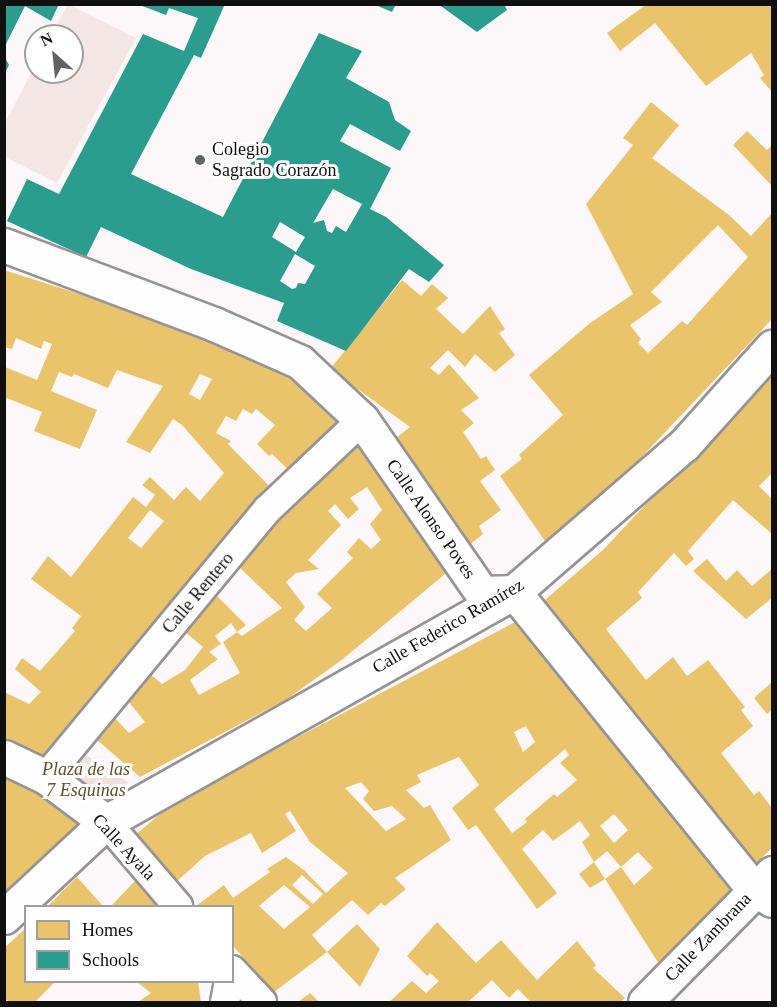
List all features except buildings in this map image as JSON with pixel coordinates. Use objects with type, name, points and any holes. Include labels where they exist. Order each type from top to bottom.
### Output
[{"type":"street","name":"Calle Alonso Poves","points":[[4,244],[214,324],[300,362],[362,420],[482,593],[514,592]]},
{"type":"street","name":"Calle Federico Ramírez","points":[[4,917],[106,822],[514,592],[684,445],[772,347]]},
{"type":"street","name":"Calle Rentero","points":[[46,777],[268,509],[362,420]]},
{"type":"street","points":[[514,592],[766,887]]},
{"type":"street","name":"Calle Ayala","points":[[4,757],[46,777],[106,822],[177,905]]},
{"type":"street","name":"Calle Zambrana","points":[[645,1002],[766,887]]},
{"type":"street","points":[[234,972],[262,1002]]},
{"type":"street","points":[[225,1002],[229,983]]},
{"type":"green space","name":"Plaza de las 7 Esquinas","points":[[75,748],[128,782],[124,795],[96,810],[63,790]]},
{"type":"shaded area","points":[[68,4],[136,38],[57,183],[5,157],[5,123],[25,84],[84,84],[84,24],[57,24]]},
{"type":"place","name":"Colegio Sagrado Corazón","points":[[200,160]]}]
